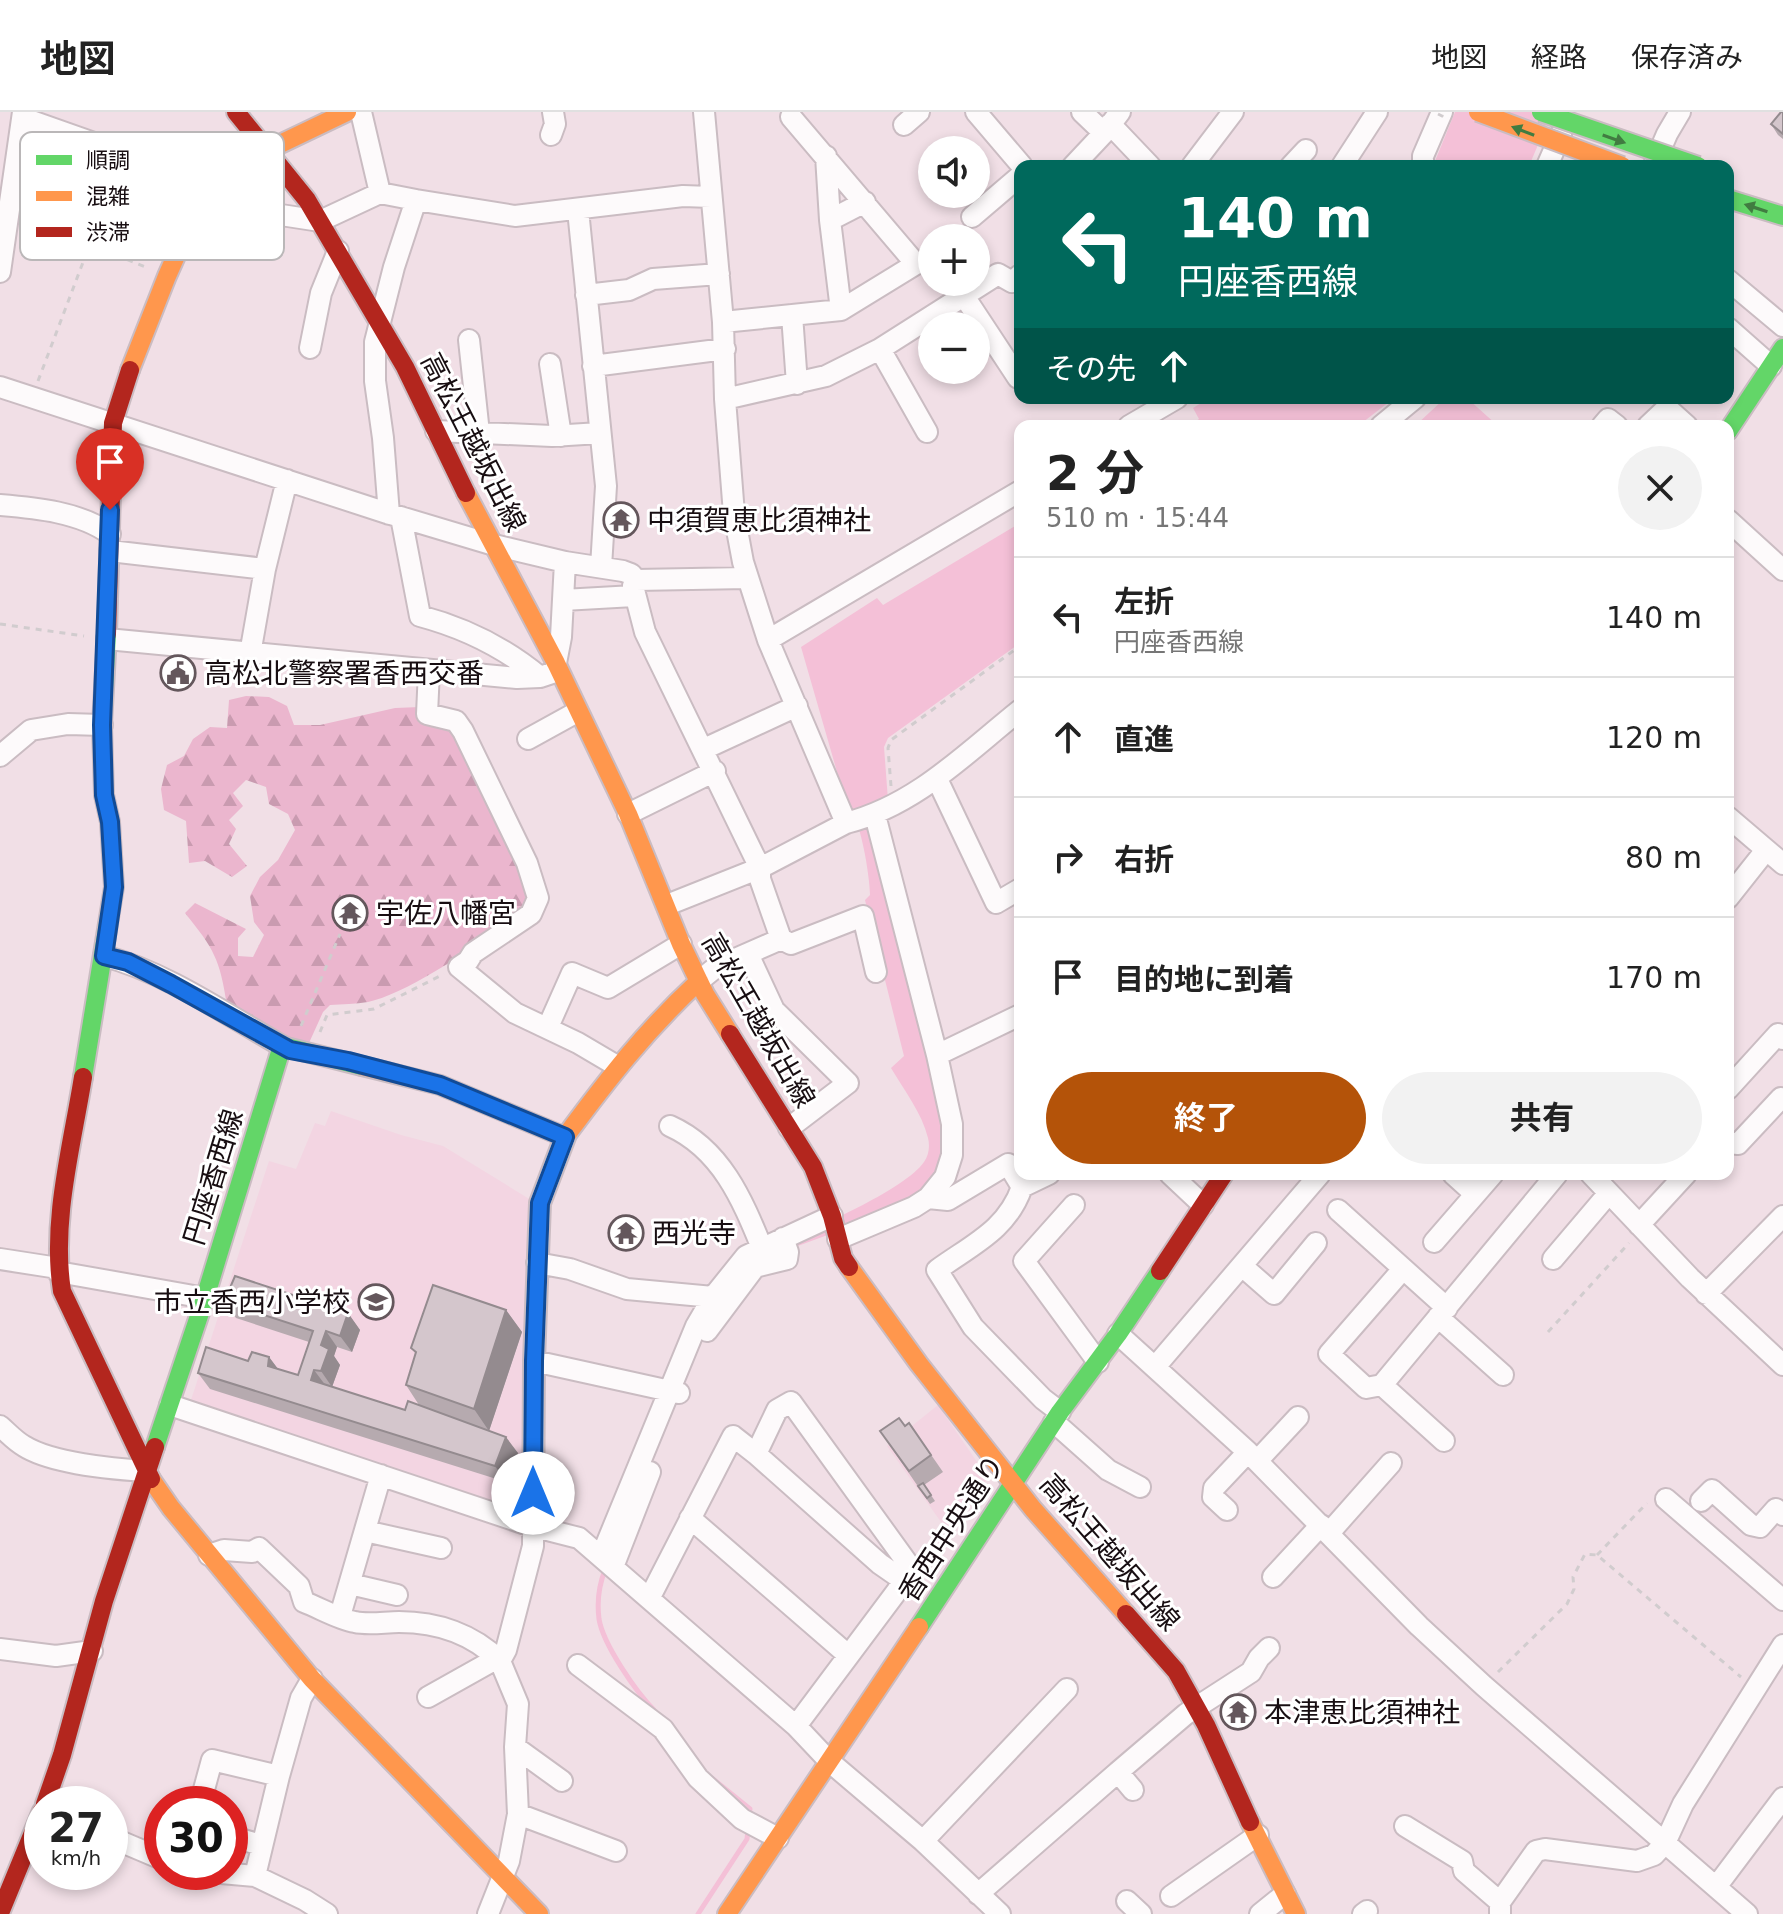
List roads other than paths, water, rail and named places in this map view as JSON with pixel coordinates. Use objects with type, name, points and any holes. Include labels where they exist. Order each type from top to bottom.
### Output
[{"type":"main road","points":[[284,143],[347,112]]},
{"type":"main road","points":[[1478,112],[1606,160]]},
{"type":"main road","points":[[1541,112],[1681,160]]},
{"type":"main road","name":"高松王越坂出線","points":[[240,114],[253,132]]},
{"type":"main road","name":"高松王越坂出線","points":[[284,172],[307,200],[381,323],[494,545],[551,670],[577,712],[628,814],[699,981],[813,1167],[832,1216],[843,1258],[870,1300],[1033,1509],[1176,1671],[1296,1914]]},
{"type":"main road","points":[[1734,201],[1783,216]]},
{"type":"main road","points":[[174,260],[127,378],[113,423],[102,725],[104,795],[110,822],[114,887],[58,1242],[62,1291],[146,1471],[209,1555],[312,1679],[539,1914]]},
{"type":"main road","points":[[1734,422],[1783,348]]},
{"type":"main road","points":[[286,1048],[440,1085],[565,1137],[617,1066],[658,1019],[699,981]]},
{"type":"main road","name":"円座香西線","points":[[51,1786],[104,1601],[286,1048]]},
{"type":"main road","name":"香西中央通り","points":[[727,1914],[1057,1417],[1118,1334],[1220,1180]]},
{"type":"main road","points":[[0,1913],[8,1874],[24,1845]]},
{"type":"street","points":[[361,112],[380,193]]},
{"type":"street","points":[[551,135],[555,124],[553,112]]},
{"type":"street","points":[[704,112],[723,322],[725,399],[734,514],[747,578],[768,640],[797,706],[868,816],[937,1055],[952,1124],[952,1155],[945,1177],[928,1198],[838,1239]]},
{"type":"street","points":[[976,112],[1017,160]]},
{"type":"street","points":[[1082,112],[1112,123],[1145,160]]},
{"type":"street","points":[[1197,160],[1233,112]]},
{"type":"street","points":[[1346,160],[1377,112]]},
{"type":"street","points":[[1550,160],[1571,112]]},
{"type":"street","points":[[1656,160],[1680,112]]},
{"type":"street","points":[[1423,160],[1438,114]]},
{"type":"street","points":[[23,115],[69,132]]},
{"type":"street","points":[[723,322],[841,310],[916,264],[791,117]]},
{"type":"street","points":[[1078,160],[1112,123]]},
{"type":"street","points":[[0,272],[2,239],[20,133]]},
{"type":"street","points":[[1297,160],[1306,150]]},
{"type":"street","points":[[826,156],[841,310]]},
{"type":"street","points":[[972,217],[1014,181]]},
{"type":"street","points":[[284,215],[320,221],[380,193],[515,216],[683,196],[711,197]]},
{"type":"street","points":[[416,200],[394,267],[375,342],[375,381],[395,516],[420,616],[454,625],[523,663],[551,670]]},
{"type":"street","points":[[830,220],[865,202]]},
{"type":"street","points":[[578,210],[606,486],[601,567]]},
{"type":"street","points":[[310,348],[321,293],[338,251]]},
{"type":"street","points":[[586,295],[629,290],[653,279],[719,274]]},
{"type":"street","points":[[990,279],[998,274],[1014,280]]},
{"type":"street","points":[[1734,285],[1783,326]]},
{"type":"street","points":[[725,399],[826,376],[880,349],[964,296],[1014,372]]},
{"type":"street","points":[[792,315],[797,384]]},
{"type":"street","points":[[1734,333],[1771,366]]},
{"type":"street","points":[[469,340],[479,433]]},
{"type":"street","points":[[593,366],[725,349]]},
{"type":"street","points":[[880,349],[927,432]]},
{"type":"street","points":[[550,364],[561,436]]},
{"type":"street","points":[[0,387],[395,516],[494,545],[631,574],[645,632],[760,868],[760,879],[781,939],[791,944],[863,916],[876,972]]},
{"type":"street","points":[[1138,420],[1163,404]]},
{"type":"street","points":[[1388,420],[1408,404]]},
{"type":"street","points":[[1654,420],[1667,408],[1680,420]]},
{"type":"street","points":[[436,431],[561,436],[600,433]]},
{"type":"street","points":[[250,654],[265,569],[287,480]]},
{"type":"street","points":[[768,640],[1014,495]]},
{"type":"street","points":[[0,505],[73,516],[100,527],[110,543],[265,569]]},
{"type":"street","points":[[1734,525],[1783,570]]},
{"type":"street","points":[[551,670],[561,637],[565,562]]},
{"type":"street","points":[[563,600],[635,588],[747,578]]},
{"type":"street","points":[[107,639],[517,678],[551,670]]},
{"type":"street","points":[[429,670],[427,714],[456,721],[463,731],[527,863],[538,898],[531,914],[473,953],[459,967],[515,1013],[548,1027],[617,1066]]},
{"type":"street","points":[[704,749],[797,706]]},
{"type":"street","points":[[528,739],[577,712]]},
{"type":"street","points":[[667,905],[760,868],[937,779],[1014,715]]},
{"type":"street","points":[[0,756],[31,730],[68,724],[102,725]]},
{"type":"street","points":[[628,814],[715,771]]},
{"type":"street","points":[[937,779],[996,903],[1014,892]]},
{"type":"street","points":[[1734,822],[1783,864]]},
{"type":"street","points":[[1734,890],[1766,850]]},
{"type":"street","points":[[699,981],[715,968],[781,939]]},
{"type":"street","points":[[548,1027],[572,973],[608,988],[681,944]]},
{"type":"street","points":[[748,954],[774,1010],[848,1083],[789,1128]]},
{"type":"street","points":[[104,956],[128,962],[286,1048]]},
{"type":"street","points":[[937,1055],[1014,1018]]},
{"type":"street","points":[[1734,1082],[1778,1034],[1783,1039]]},
{"type":"street","points":[[1734,1144],[1738,1144],[1781,1098]]},
{"type":"street","points":[[607,1562],[676,1392],[709,1327],[752,1259],[739,1193],[698,1142],[670,1126]]},
{"type":"street","points":[[500,1661],[506,1650],[533,1546],[534,1361],[540,1203],[565,1137]]},
{"type":"street","points":[[928,1198],[948,1200],[1008,1164],[1014,1174]]},
{"type":"street","points":[[1018,1180],[1022,1187]]},
{"type":"street","points":[[1037,1180],[1022,1187],[1004,1223],[937,1270],[973,1327],[1057,1417],[1108,1470],[1140,1487]]},
{"type":"street","points":[[1176,1180],[1203,1205]]},
{"type":"street","points":[[1155,1367],[1315,1180]]},
{"type":"street","points":[[1460,1180],[1474,1193]]},
{"type":"street","points":[[1434,1242],[1487,1180]]},
{"type":"street","points":[[1403,1269],[1329,1354],[1366,1388],[1382,1385],[1552,1180]]},
{"type":"street","points":[[1597,1180],[1706,1294],[1783,1365]]},
{"type":"street","points":[[1641,1227],[1681,1180]]},
{"type":"street","points":[[1553,1259],[1609,1193]]},
{"type":"street","points":[[1074,1205],[1024,1261],[1098,1362]]},
{"type":"street","points":[[1338,1210],[1403,1269],[1503,1375]]},
{"type":"street","points":[[676,1392],[696,1326],[713,1297],[752,1259],[786,1245],[832,1216]]},
{"type":"street","points":[[1706,1294],[1782,1218]]},
{"type":"street","points":[[1242,1266],[1274,1294],[1316,1243]]},
{"type":"street","points":[[0,1259],[205,1298]]},
{"type":"street","points":[[537,1263],[570,1269],[627,1289],[713,1297]]},
{"type":"street","points":[[1118,1334],[1252,1456],[1419,1626],[1484,1686],[1747,1914]]},
{"type":"street","points":[[534,1361],[676,1392]]},
{"type":"street","points":[[1382,1385],[1444,1441]]},
{"type":"street","points":[[756,1454],[777,1410],[791,1402],[911,1568],[796,1726]]},
{"type":"street","points":[[170,1405],[532,1526],[579,1538],[796,1726],[830,1762],[923,1841],[1000,1914]]},
{"type":"street","points":[[1227,1510],[1213,1497],[1214,1488],[1298,1417]]},
{"type":"street","points":[[0,1426],[23,1446],[44,1455],[120,1470],[146,1471]]},
{"type":"street","points":[[650,1597],[733,1436],[880,1564],[903,1580]]},
{"type":"street","points":[[1273,1577],[1391,1463]]},
{"type":"street","points":[[340,1616],[381,1475]]},
{"type":"street","points":[[1701,1501],[1712,1490],[1751,1525],[1760,1527],[1776,1509],[1783,1515]]},
{"type":"street","points":[[1666,1499],[1783,1600]]},
{"type":"street","points":[[690,1518],[848,1655]]},
{"type":"street","points":[[365,1531],[441,1548]]},
{"type":"street","points":[[209,1555],[224,1550],[252,1552],[259,1548],[299,1586],[304,1602],[356,1623],[405,1622],[444,1628],[485,1646],[500,1661],[518,1704],[515,1747],[518,1814],[504,1878],[495,1891],[488,1914]]},
{"type":"street","points":[[350,1584],[397,1595]]},
{"type":"street","points":[[4,1643],[56,1656],[92,1651]]},
{"type":"street","points":[[1405,1826],[1462,1861],[1464,1871],[1500,1908],[1536,1851],[1545,1849],[1637,1861],[1654,1855],[1665,1843],[1683,1804],[1783,1645]]},
{"type":"street","points":[[978,1894],[1196,1707],[1251,1672],[1269,1648]]},
{"type":"street","points":[[428,1697],[494,1660],[500,1661]]},
{"type":"street","points":[[578,1665],[663,1729],[698,1778],[749,1822],[778,1838]]},
{"type":"street","points":[[255,1876],[301,1698],[312,1679]]},
{"type":"street","points":[[923,1841],[1067,1689]]},
{"type":"street","points":[[515,1747],[562,1781]]},
{"type":"street","points":[[205,1786],[212,1760],[279,1776]]},
{"type":"street","points":[[1118,1772],[1133,1790]]},
{"type":"street","points":[[1716,1887],[1783,1798]]},
{"type":"street","points":[[518,1814],[616,1851]]},
{"type":"street","points":[[1171,1896],[1258,1835]]},
{"type":"street","points":[[248,1841],[261,1845]]},
{"type":"street","points":[[248,1875],[305,1900],[327,1914]]},
{"type":"street","points":[[1260,1914],[1285,1894]]},
{"type":"waterway","points":[[605,1570],[598,1600],[602,1629],[621,1667],[654,1710]]},
{"type":"waterway","points":[[713,1779],[750,1809],[749,1815]]},
{"type":"waterway","points":[[698,1914],[747,1839],[748,1829]]},
{"type":"place","name":"中須賀恵比須神社","points":[[621,520]]},
{"type":"place","name":"高松北警察署香西交番","points":[[178,673]]},
{"type":"place","name":"宇佐八幡宮","points":[[350,913]]},
{"type":"place","name":"西光寺","points":[[626,1233]]},
{"type":"place","name":"市立香西小学校","points":[[376,1302]]},
{"type":"place","name":"本津恵比須神社","points":[[1238,1712]]}]
